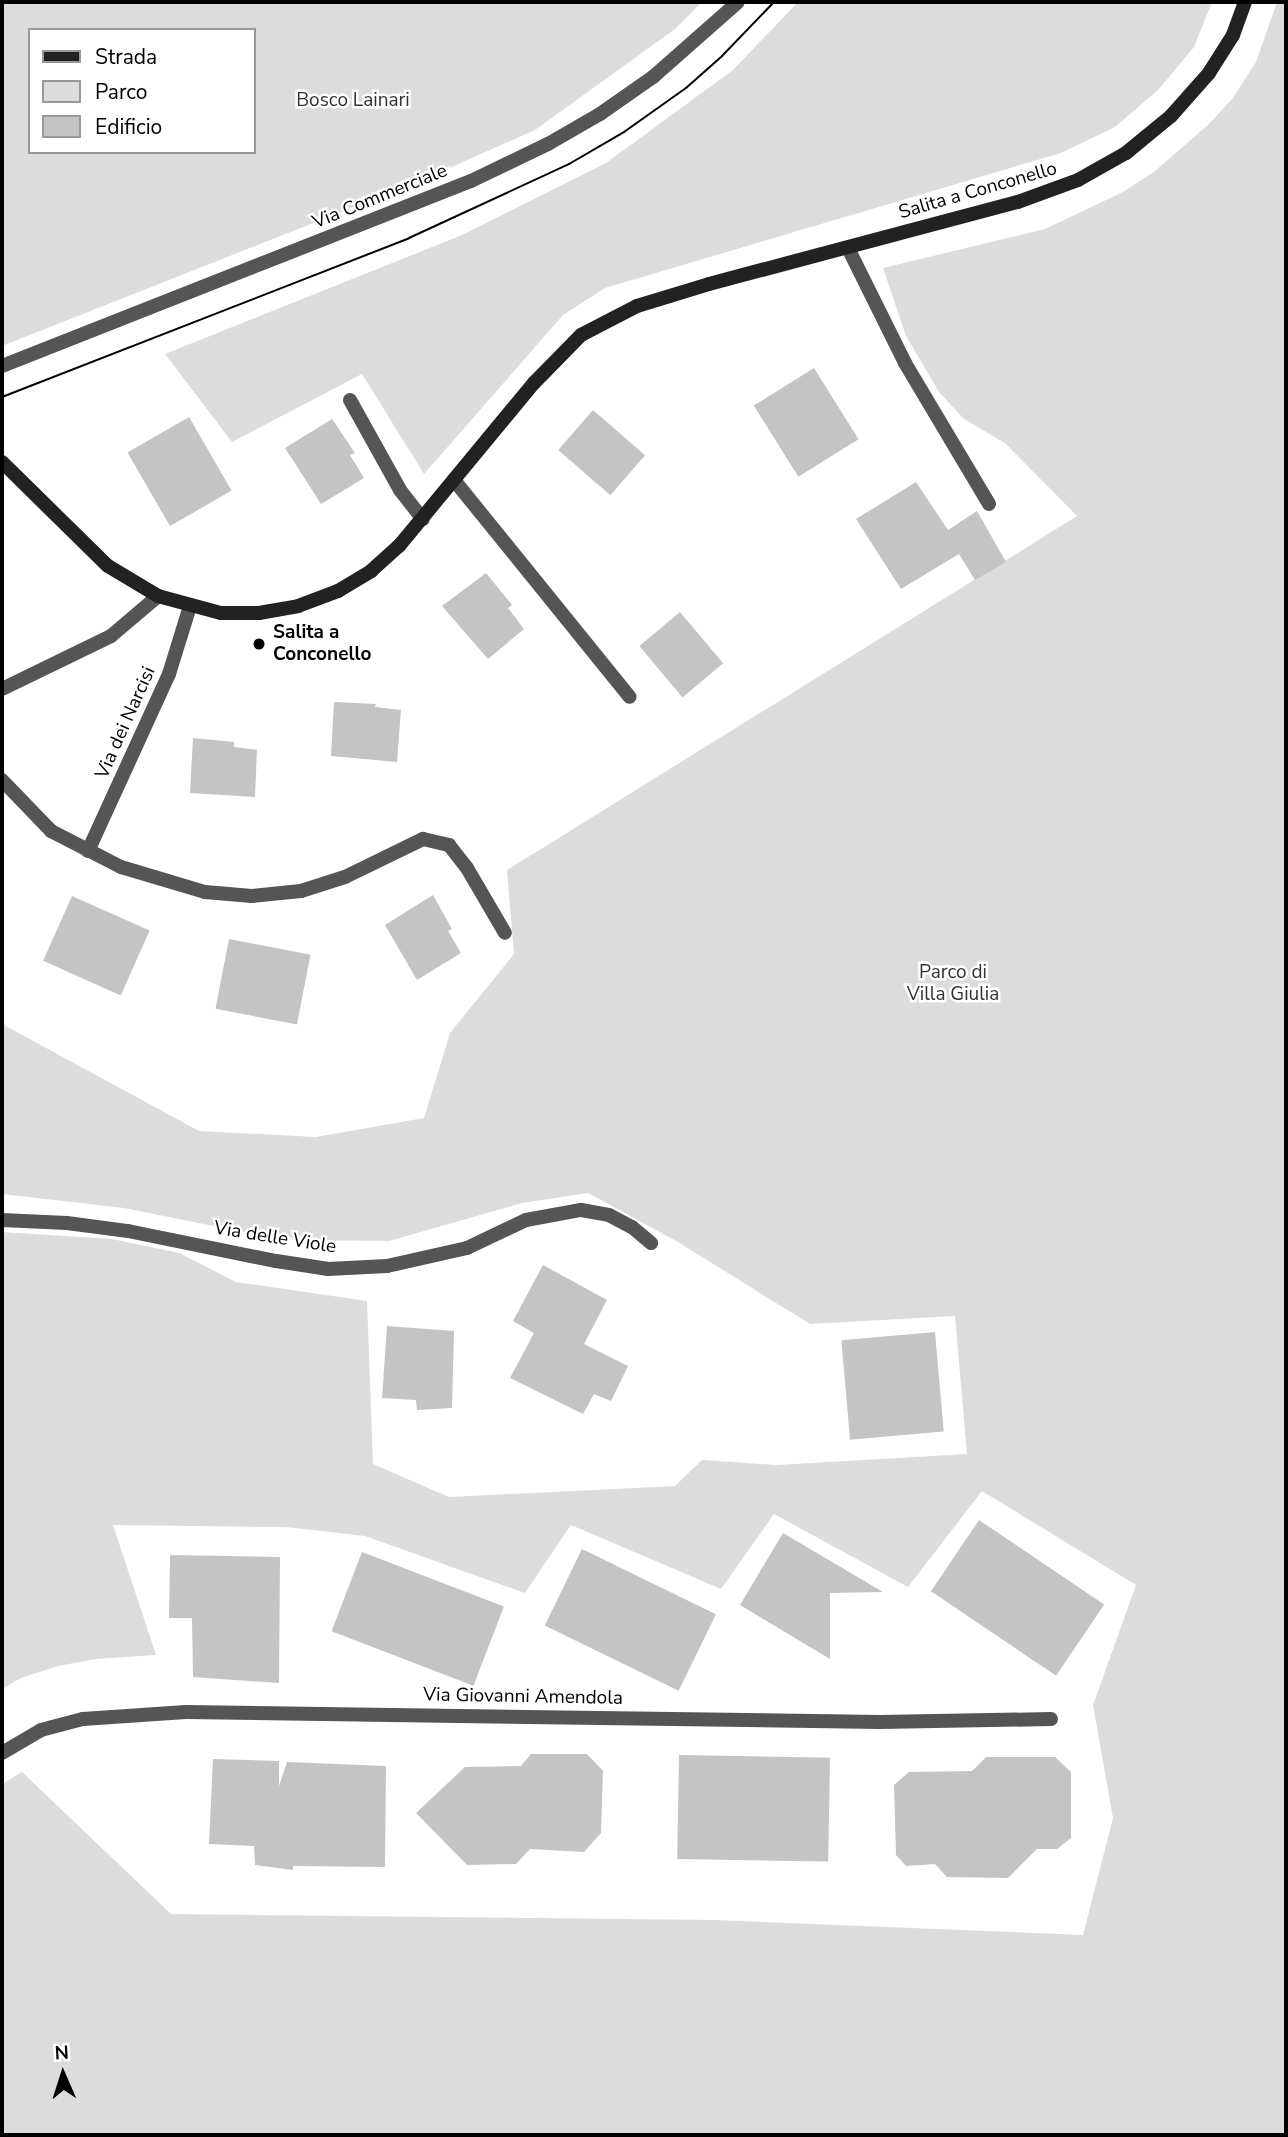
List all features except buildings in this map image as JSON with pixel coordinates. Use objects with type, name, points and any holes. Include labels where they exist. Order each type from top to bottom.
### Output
[{"type":"main road","name":"Salita a Conconello","points":[[2,463],[108,566],[158,596],[221,613],[259,613],[298,606],[338,591],[371,571],[423,519],[559,355],[581,335],[637,306],[709,284],[1018,202],[1078,180],[1126,153],[1171,116],[1209,73],[1233,35],[1245,2]]},
{"type":"street","name":"Via Commerciale","points":[[2,366],[449,190],[548,144],[600,114],[653,77],[738,2]]},
{"type":"street","points":[[848,247],[905,363],[989,504]]},
{"type":"street","points":[[350,400],[400,490],[423,519]]},
{"type":"street","points":[[454,480],[630,697]]},
{"type":"street","points":[[2,689],[111,636],[158,596]]},
{"type":"street","name":"Via dei Narcisi","points":[[88,851],[169,674],[190,606]]},
{"type":"street","points":[[2,780],[51,831],[88,851],[163,881],[205,892],[253,896],[301,891],[345,877],[422,839],[449,845],[467,868],[505,933]]},
{"type":"street","name":"Via delle Viole","points":[[2,1220],[67,1223],[128,1231],[328,1269],[400,1263],[467,1248],[526,1220],[581,1210],[609,1215],[632,1227],[651,1243]]},
{"type":"street","name":"Via Giovanni Amendola","points":[[2,1753],[41,1730],[83,1718],[186,1712],[880,1722],[1051,1719]]},
{"type":"green space","name":"Bosco Lainari","points":[[2,2],[702,2],[675,29],[535,130],[427,178],[2,346]]},
{"type":"green space","points":[[798,2],[1212,2],[1194,47],[1159,89],[1115,127],[1061,153],[605,288],[563,315],[424,474],[362,374],[232,442],[165,354],[462,235],[606,163],[733,70]]},
{"type":"green space","name":"Parco di Villa Giulia","points":[[1277,2],[1286,2],[1286,2135],[2,2135],[2,1784],[22,1772],[171,1914],[715,1920],[1083,1935],[1113,1818],[1093,1705],[1136,1585],[982,1491],[908,1587],[774,1514],[721,1589],[571,1525],[525,1593],[365,1536],[286,1527],[113,1525],[156,1655],[96,1659],[58,1666],[21,1678],[2,1689],[2,1232],[112,1239],[179,1253],[236,1282],[367,1301],[373,1464],[449,1497],[675,1486],[702,1460],[777,1465],[967,1454],[955,1316],[810,1324],[678,1242],[588,1193],[522,1203],[389,1241],[284,1240],[124,1208],[2,1194],[2,1024],[199,1131],[316,1137],[424,1118],[450,1033],[514,954],[507,870],[1077,516],[1006,444],[963,418],[939,392],[906,336],[883,268],[1045,229],[1123,192],[1155,171],[1209,124],[1232,99],[1256,62]]},
{"type":"tram line","points":[[2,397],[409,238],[569,164],[624,132],[686,88],[722,56],[774,2]]},
{"type":"place","name":"Salita a Conconello","points":[[259,644]]}]
